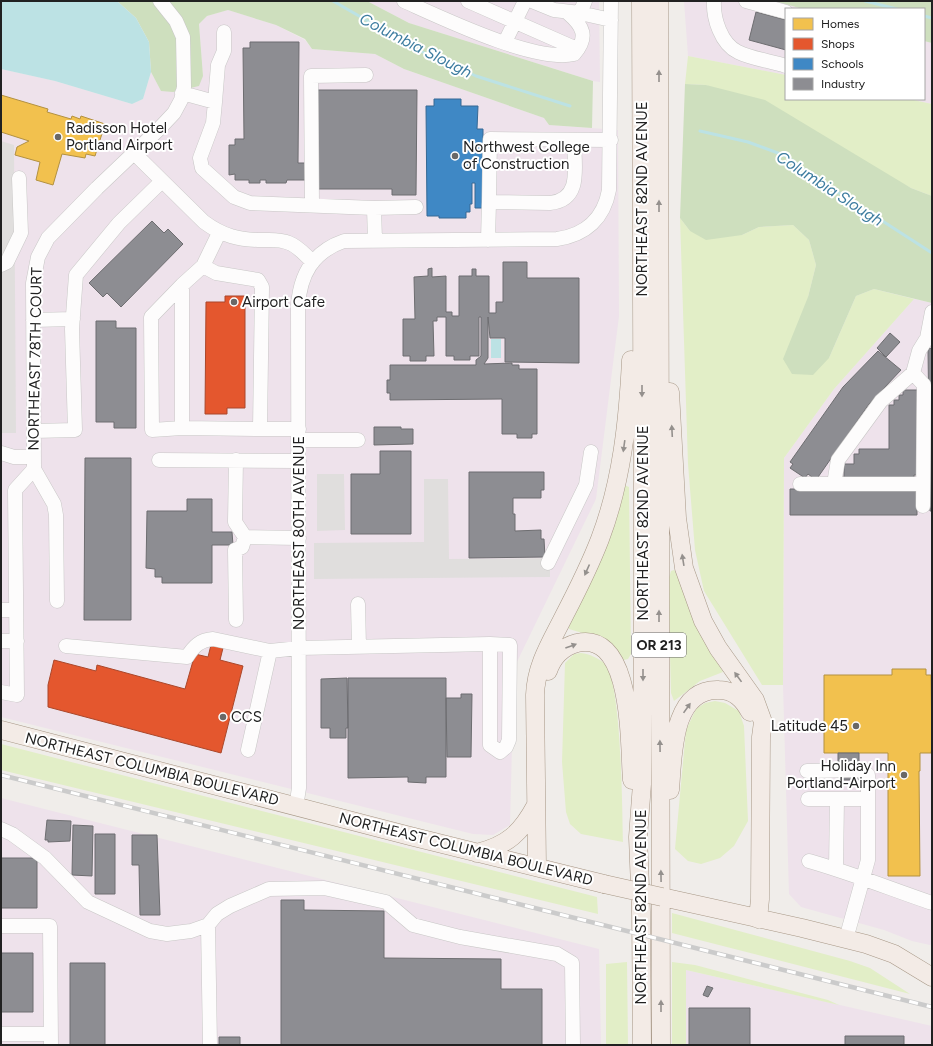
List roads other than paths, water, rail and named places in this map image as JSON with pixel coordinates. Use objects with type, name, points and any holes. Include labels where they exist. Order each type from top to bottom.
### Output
[{"type":"main road","name":"NORTHEAST 82ND AVENUE","points":[[642,1],[650,245],[659,267],[661,1045]]},
{"type":"main road","name":"NORTHEAST 82ND AVENUE","points":[[642,1045],[641,912],[638,837],[642,768],[642,282],[650,245],[659,1]]},
{"type":"main road","points":[[659,267],[668,350],[677,518],[684,568],[703,621],[718,648],[755,700],[763,722],[761,737],[761,870],[758,919]]},
{"type":"main road","points":[[542,868],[536,805],[536,678],[545,651],[585,575],[611,509],[620,472],[625,442],[632,350],[642,282]]},
{"type":"main road","points":[[542,868],[546,680],[550,665],[555,656],[569,645],[589,642],[598,646],[610,655],[620,672],[624,686],[638,837]]},
{"type":"main road","points":[[661,855],[669,806],[675,736],[679,721],[691,702],[698,695],[710,691],[725,690],[732,693],[745,703],[761,737]]},
{"type":"main road","name":"NORTHEAST COLUMBIA BOULEVARD","points":[[1,730],[477,853],[722,912],[846,939],[886,950],[913,964],[931,976]]},
{"type":"main road","points":[[477,853],[500,845],[516,834],[527,821],[536,805]]},
{"type":"street","name":"NORTHEAST 78TH COURT","points":[[34,463],[33,320],[35,266],[42,248],[57,228],[174,113],[182,94],[184,56],[182,37],[176,22],[160,1]]},
{"type":"street","points":[[404,1],[459,26],[505,42],[548,54],[559,55],[574,54],[581,43],[582,29],[578,9]]},
{"type":"street","points":[[468,1],[578,49]]},
{"type":"street","points":[[505,42],[525,1]]},
{"type":"street","points":[[532,1],[554,10],[578,9],[611,20]]},
{"type":"street","points":[[134,153],[204,222],[219,233],[244,240],[279,240],[290,243],[312,262],[327,248],[344,241],[564,238],[582,232],[590,226],[598,219],[607,202],[611,174],[611,1]]},
{"type":"street","points":[[714,1],[713,9],[717,24],[730,46],[738,52],[785,66]]},
{"type":"street","points":[[746,1],[785,12]]},
{"type":"street","points":[[224,32],[224,51],[218,65],[213,123],[200,158],[202,168],[234,196],[250,203],[374,208],[416,207]]},
{"type":"street","points":[[312,205],[312,76],[366,75]]},
{"type":"street","points":[[182,94],[215,102]]},
{"type":"street","points":[[488,240],[490,139],[611,140]]},
{"type":"street","points":[[489,202],[550,203],[559,202],[566,198],[574,188],[574,140]]},
{"type":"street","points":[[1,265],[7,262],[20,233],[20,178]]},
{"type":"street","points":[[34,431],[75,430],[73,319],[76,275],[119,223],[162,181]]},
{"type":"street","points":[[374,208],[375,240]]},
{"type":"street","points":[[219,233],[203,266],[182,285],[152,317],[152,430],[182,428],[260,429],[299,435],[358,440]]},
{"type":"street","name":"NORTHEAST 80TH AVENUE","points":[[296,807],[299,788],[299,292],[305,274],[312,262]]},
{"type":"street","points":[[203,266],[216,272],[258,280],[262,287],[260,429]]},
{"type":"street","points":[[182,285],[182,428]]},
{"type":"street","points":[[834,484],[838,460],[881,401],[913,373],[919,351],[927,338],[928,311]]},
{"type":"street","points":[[33,320],[73,319]]},
{"type":"street","points":[[913,373],[924,385],[923,506]]},
{"type":"street","points":[[548,563],[586,485],[591,452]]},
{"type":"street","points":[[1,453],[34,463],[54,504],[56,515],[57,601]]},
{"type":"street","points":[[159,460],[299,461]]},
{"type":"street","points":[[236,460],[235,522],[245,537]]},
{"type":"street","points":[[1,692],[17,696],[15,490],[34,463]]},
{"type":"street","points":[[800,484],[923,484]]},
{"type":"street","points":[[245,537],[299,538]]},
{"type":"street","points":[[236,620],[235,550],[242,547],[245,537]]},
{"type":"street","points":[[358,604],[358,647]]},
{"type":"street","points":[[1,610],[16,610]]},
{"type":"street","points":[[66,646],[187,657],[194,646],[206,639],[213,639],[270,651],[299,648],[490,644],[510,645],[509,740],[506,747],[500,752],[490,745],[490,644]]},
{"type":"street","points":[[1,642],[17,642]]},
{"type":"street","points":[[248,750],[270,651]]},
{"type":"street","points":[[808,771],[865,771],[868,775],[868,860],[846,939]]},
{"type":"street","points":[[808,799],[868,799]]},
{"type":"street","points":[[836,869],[837,799]]},
{"type":"street","points":[[1,829],[12,834],[45,858],[88,902],[150,931],[167,934],[185,932],[208,924],[217,914],[230,906],[269,889],[324,888],[386,902],[413,925],[460,937],[557,954],[572,963],[573,1045]]},
{"type":"street","points":[[809,861],[864,877],[878,885],[932,903]]},
{"type":"street","points":[[208,924],[210,1045]]},
{"type":"street","points":[[1,926],[50,926],[51,1039],[1,1034]]},
{"type":"water","points":[[1,1],[117,1],[136,18],[149,42],[151,72],[143,99],[132,104],[55,81],[1,69]]},
{"type":"water","points":[[491,339],[501,339],[501,358],[491,358]]},
{"type":"waterway","name":"Columbia Slough","points":[[333,1],[418,50],[476,76],[570,106]]},
{"type":"waterway","name":"Columbia Slough","points":[[865,1],[893,8]]},
{"type":"waterway","name":"Columbia Slough","points":[[925,16],[932,18]]},
{"type":"waterway","name":"Columbia Slough","points":[[700,131],[748,142],[786,156],[819,180],[932,253]]},
{"type":"railway","points":[[1,775],[932,1007]]},
{"type":"place","name":"Radisson Hotel Portland Airport","points":[[58,137]]},
{"type":"place","name":"Northwest College of Construction","points":[[455,156]]},
{"type":"place","name":"Airport Cafe","points":[[234,302]]},
{"type":"place","name":"CCS","points":[[223,717]]},
{"type":"place","name":"Latitude 45","points":[[856,726]]},
{"type":"place","name":"Holiday Inn Portland-Airport","points":[[904,775]]}]
